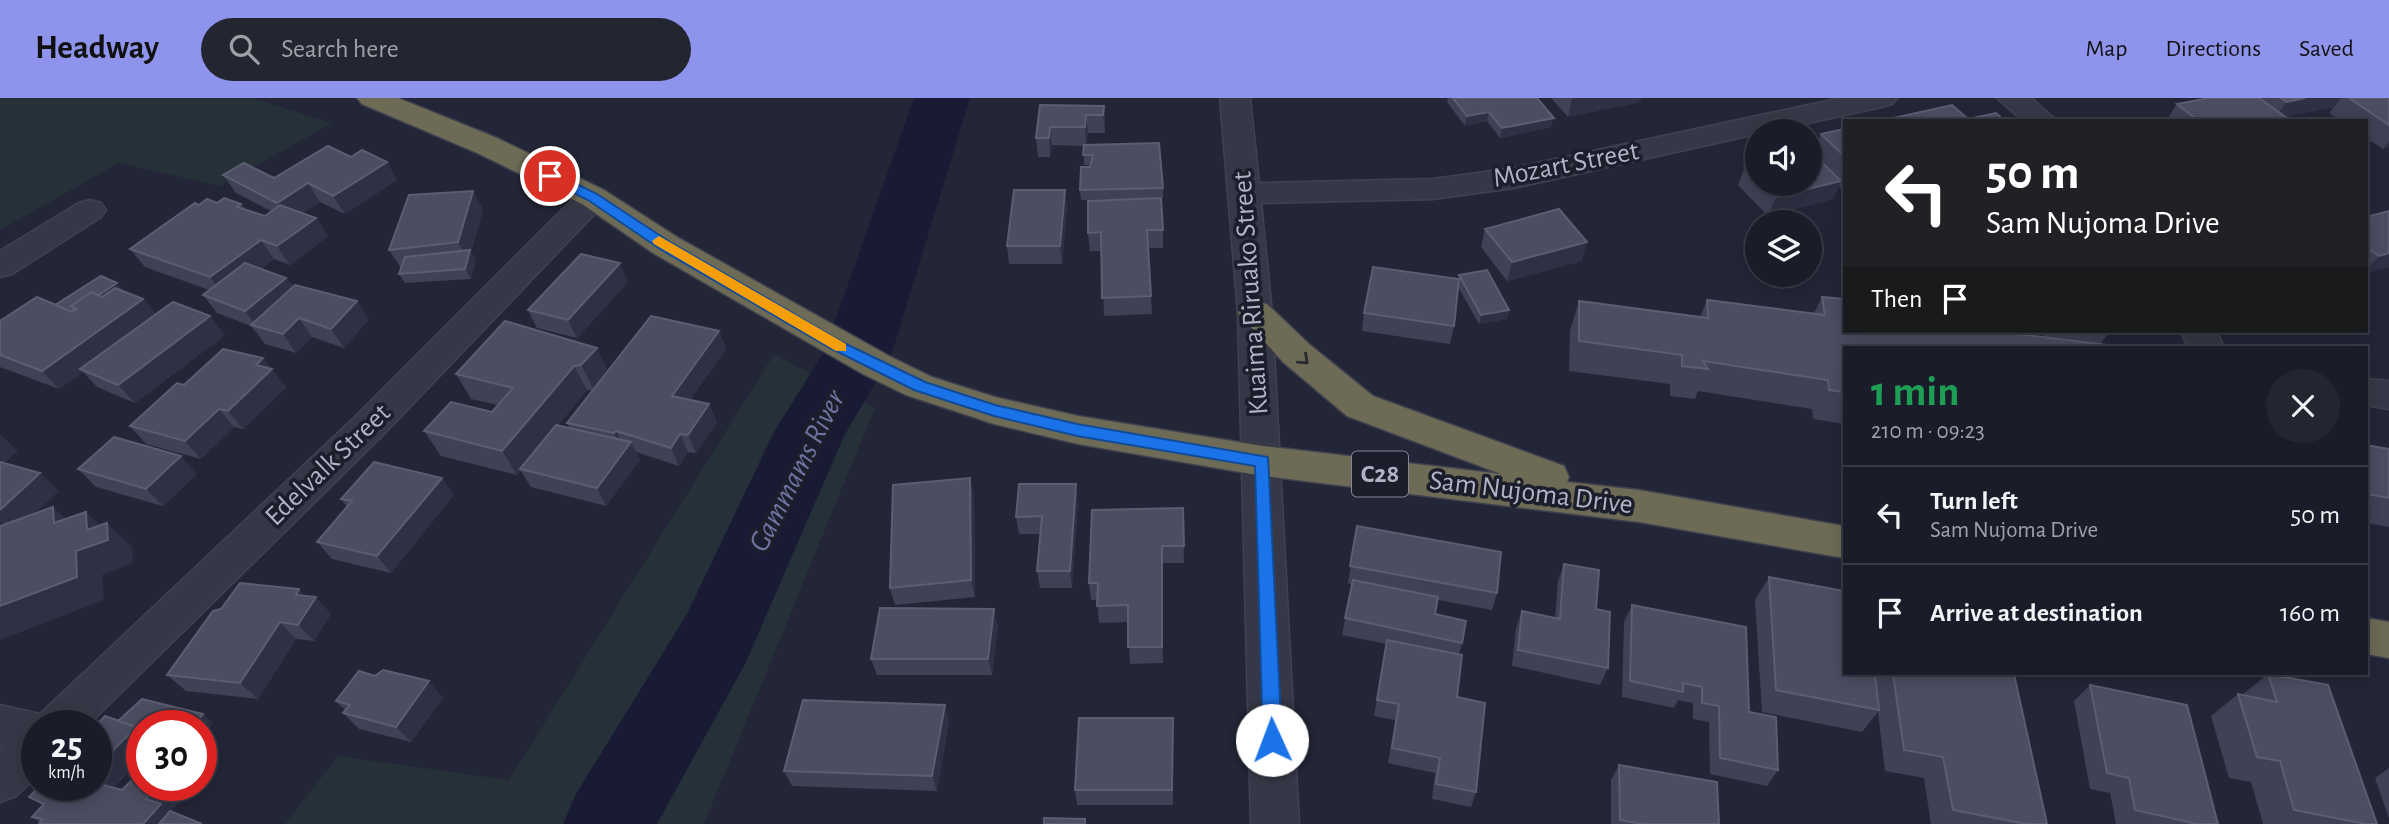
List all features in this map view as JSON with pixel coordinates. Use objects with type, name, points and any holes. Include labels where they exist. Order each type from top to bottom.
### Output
[{"type":"highway","name":"Sam Nujoma Drive","points":[[372,98],[486,145],[593,197],[665,245],[837,346],[919,386],[994,410],[1077,430],[1263,461],[1639,506],[1843,542]]},
{"type":"highway","points":[[1255,313],[1296,353],[1360,406],[1503,461],[1639,506]]},
{"type":"highway","points":[[2368,636],[2389,640]]},
{"type":"street","name":"Kuaima Riruako Street","points":[[1235,98],[1255,313],[1263,461],[1275,824]]},
{"type":"street","name":"Mozart Street","points":[[1244,193],[1433,189],[1514,178],[1882,98]]},
{"type":"street","points":[[2012,98],[2039,119]]},
{"type":"street","name":"Edelvalk Street","points":[[74,710],[370,425],[593,197]]},
{"type":"street","points":[[0,266],[90,210]]},
{"type":"street","points":[[2368,393],[2389,395]]},
{"type":"street","points":[[0,725],[21,730]]},
{"type":"street","points":[[0,781],[21,761]]},
{"type":"shaded area","points":[[0,98],[253,98],[332,123],[220,186],[119,163],[0,230]]},
{"type":"shaded area","points":[[774,354],[875,408],[704,824],[285,824],[338,756],[509,780]]},
{"type":"building","points":[[1453,98],[1537,98],[1554,118],[1502,128],[1489,112],[1467,116]]},
{"type":"building","points":[[2209,98],[2259,98],[2288,119],[2196,119],[2177,104]]},
{"type":"building","points":[[2281,98],[2305,98],[2287,102]]},
{"type":"building","points":[[2349,98],[2389,98],[2389,125]]},
{"type":"building","points":[[1040,105],[1104,106],[1103,115],[1086,115],[1085,127],[1050,127],[1049,138],[1036,138]]},
{"type":"building","points":[[1952,105],[1968,119],[1889,119]]},
{"type":"building","points":[[1996,113],[2003,119],[1968,119]]},
{"type":"building","points":[[1843,129],[1843,155],[1822,135],[1822,134]]},
{"type":"building","points":[[1159,143],[1163,188],[1080,190],[1081,167],[1090,167],[1093,155],[1083,155],[1084,145]]},
{"type":"building","points":[[328,146],[351,157],[362,150],[387,162],[333,196],[308,183],[277,203],[223,175],[244,163],[274,178]]},
{"type":"building","points":[[1822,163],[1841,181],[1822,186]]},
{"type":"building","points":[[1014,190],[1065,190],[1060,246],[1007,246]]},
{"type":"building","points":[[473,191],[458,242],[389,250],[409,195]]},
{"type":"building","points":[[224,198],[241,204],[237,207],[265,216],[280,205],[316,218],[277,246],[261,240],[210,277],[130,249],[195,203],[199,205],[207,199],[217,203]]},
{"type":"building","points":[[1161,198],[1163,230],[1147,230],[1151,296],[1102,298],[1101,232],[1088,233],[1088,201]]},
{"type":"building","points":[[1559,209],[1587,242],[1512,262],[1485,229]]},
{"type":"building","points":[[2389,211],[2389,253],[2379,256],[2368,248],[2368,216]]},
{"type":"building","points":[[470,250],[465,269],[399,274],[405,257]]},
{"type":"building","points":[[581,254],[620,263],[568,320],[528,310]]},
{"type":"building","points":[[245,263],[286,278],[245,311],[203,295]]},
{"type":"building","points":[[1373,267],[1459,279],[1454,326],[1364,313]]},
{"type":"building","points":[[1487,270],[1509,310],[1481,315],[1459,275]]},
{"type":"building","points":[[101,276],[117,283],[99,295],[91,292],[71,306],[75,310],[72,312],[55,305]]},
{"type":"building","points":[[295,285],[357,301],[331,329],[299,318],[283,334],[251,325]]},
{"type":"building","points":[[115,288],[143,299],[42,371],[0,355],[0,321],[37,297],[72,312],[77,309],[71,306],[91,292],[102,297]]},
{"type":"building","points":[[1822,297],[1843,299],[1843,333],[2009,333],[2116,346],[1843,346],[1843,392],[1829,390],[1828,380],[1703,361],[1708,369],[1682,366],[1682,355],[1579,341],[1579,301],[1708,318],[1707,300],[1825,315]]},
{"type":"building","points":[[173,302],[210,316],[118,385],[80,369]]},
{"type":"building","points":[[651,316],[719,331],[672,396],[709,404],[688,435],[680,434],[671,448],[616,431],[614,433],[567,423]]},
{"type":"building","points":[[505,321],[597,348],[581,365],[574,366],[502,451],[424,431],[451,402],[492,412],[513,388],[456,374]]},
{"type":"building","points":[[223,349],[263,358],[256,365],[272,369],[228,411],[219,409],[185,441],[130,426],[177,383],[184,385]]},
{"type":"building","points":[[556,425],[631,442],[597,488],[520,469]]},
{"type":"building","points":[[114,437],[181,456],[146,489],[78,469]]},
{"type":"building","points":[[2368,445],[2389,449],[2389,498],[2368,494]]},
{"type":"building","points":[[0,462],[40,473],[0,510]]},
{"type":"building","points":[[374,462],[442,478],[377,556],[317,542],[352,501],[341,499]]},
{"type":"building","points":[[970,478],[971,580],[890,588],[893,485]]},
{"type":"building","points":[[1019,484],[1076,484],[1070,571],[1037,571],[1042,516],[1016,517]]},
{"type":"building","points":[[53,507],[54,523],[86,512],[87,530],[107,523],[108,540],[76,551],[77,577],[0,606],[0,526]]},
{"type":"building","points":[[1183,508],[1184,546],[1162,546],[1162,647],[1128,647],[1128,605],[1097,606],[1098,583],[1089,583],[1092,510]]},
{"type":"building","points":[[1357,526],[1501,552],[1497,593],[1350,566]]},
{"type":"building","points":[[1564,564],[1599,570],[1596,609],[1610,612],[1608,668],[1518,650],[1522,611],[1560,619]]},
{"type":"building","points":[[1769,577],[1843,591],[1843,675],[1875,675],[1879,710],[1776,690]]},
{"type":"building","points":[[1353,580],[1438,597],[1435,614],[1466,621],[1462,643],[1345,618]]},
{"type":"building","points":[[240,583],[299,589],[296,595],[316,597],[298,625],[280,622],[240,683],[167,675],[213,611],[221,609]]},
{"type":"building","points":[[1632,605],[1746,627],[1749,712],[1776,717],[1778,770],[1720,758],[1719,706],[1702,703],[1702,687],[1683,683],[1683,692],[1630,681]]},
{"type":"building","points":[[880,608],[994,609],[988,659],[871,659]]},
{"type":"building","points":[[1387,640],[1462,655],[1457,697],[1485,703],[1476,792],[1436,784],[1440,758],[1392,748],[1399,704],[1377,700]]},
{"type":"building","points":[[383,670],[429,681],[396,727],[343,713],[350,705],[336,701],[359,671],[375,676]]},
{"type":"building","points":[[1893,675],[2014,675],[2047,824],[2026,824],[1953,810],[1943,757],[1904,750]]},
{"type":"building","points":[[2268,675],[2328,685],[2377,824],[2294,810],[2280,761],[2257,757],[2238,694],[2277,702]]},
{"type":"building","points":[[2090,685],[2187,705],[2218,824],[2197,824],[2135,810],[2129,778],[2107,773]]},
{"type":"building","points":[[142,699],[187,710],[130,710]]},
{"type":"building","points":[[803,700],[945,705],[932,776],[784,771]]},
{"type":"building","points":[[126,714],[126,724],[118,721]]},
{"type":"building","points":[[112,718],[126,723],[126,737],[112,752]]},
{"type":"building","points":[[1079,718],[1173,718],[1172,790],[1075,790]]},
{"type":"building","points":[[1619,765],[1717,782],[1719,824],[1642,824],[1620,820]]},
{"type":"building","points":[[126,786],[126,801],[152,801],[161,804],[143,824],[39,824],[42,819],[32,817],[44,804],[38,801],[112,801],[112,787],[122,790]]},
{"type":"building","points":[[170,811],[202,824],[159,824]]},
{"type":"building","points":[[1044,818],[1085,819],[1085,824],[1044,824]]},
{"type":"waterway","name":"Gammams River","points":[[608,824],[717,637],[810,432],[857,356],[942,98]]},
{"type":"slow traffic","points":[[659,241],[841,348]]},
{"type":"route","points":[[550,176],[593,197],[665,245],[837,346],[919,386],[994,410],[1077,430],[1263,461],[1272,740]]}]
